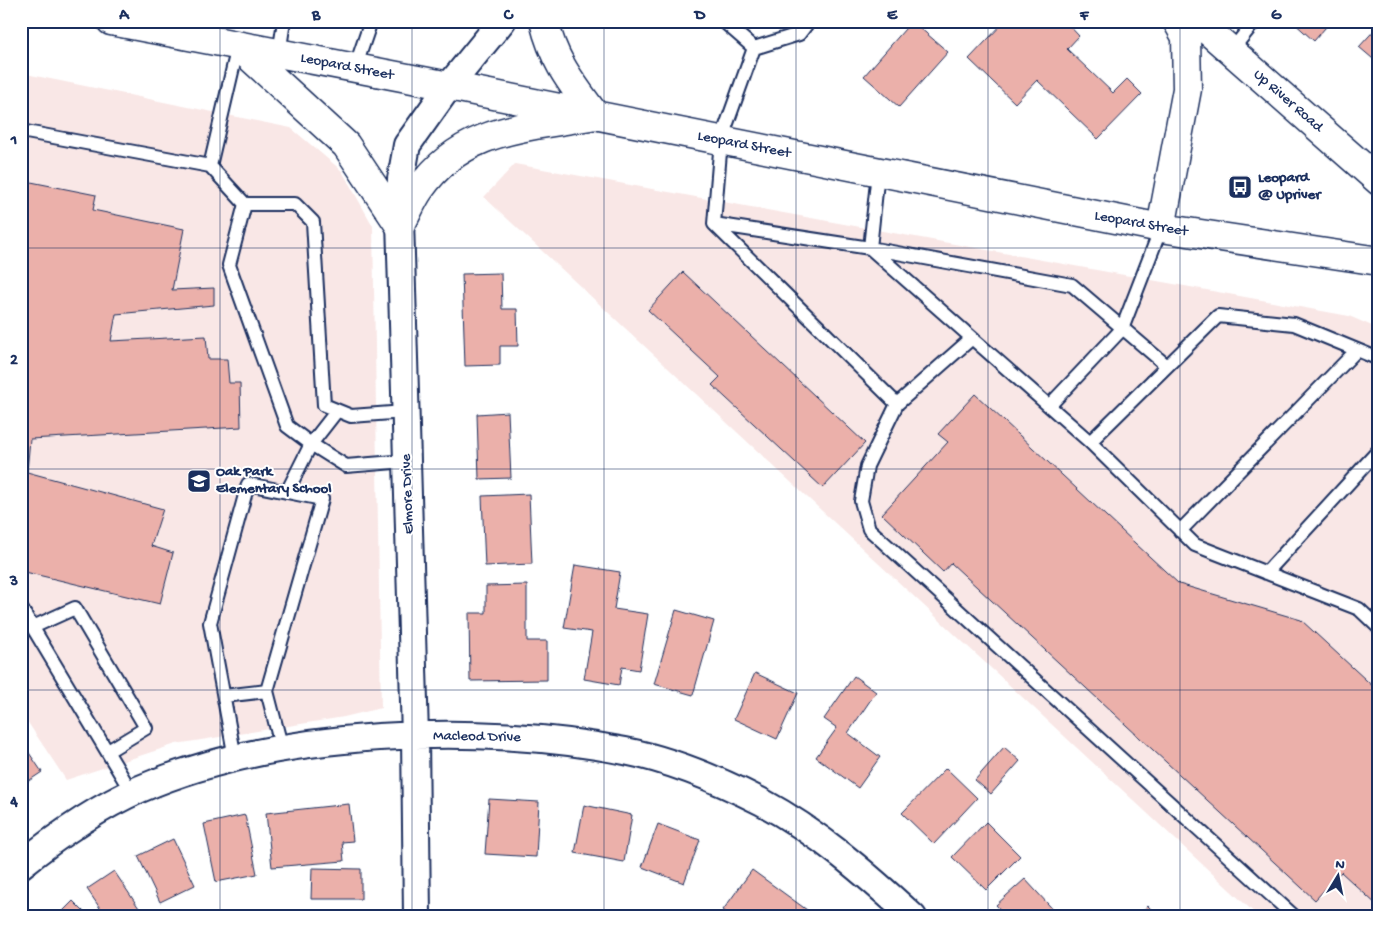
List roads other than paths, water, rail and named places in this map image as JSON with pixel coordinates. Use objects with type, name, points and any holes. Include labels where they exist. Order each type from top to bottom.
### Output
[{"type":"main road","points":[[238,46],[346,145],[400,226],[420,189],[438,168],[459,150],[487,136],[595,115],[560,66],[552,50],[544,21]]},
{"type":"main road","points":[[1161,228],[1187,89],[1186,36],[1177,21]]},
{"type":"main road","name":"Up River Road","points":[[1197,21],[1379,181]]},
{"type":"main road","name":"Leopard Street","points":[[113,22],[449,86],[1161,228],[1379,261]]},
{"type":"street","name":"Elmore Drive","points":[[417,917],[400,226],[401,179],[407,145],[449,86],[502,21]]},
{"type":"street","name":"Macleod Drive","points":[[21,865],[83,818],[132,793],[196,768],[235,758],[328,742],[414,736],[480,735],[558,740],[628,751],[699,774],[762,802],[816,834],[870,878],[913,917]]},
{"type":"lane","points":[[278,54],[284,21]]},
{"type":"lane","points":[[355,68],[371,21]]},
{"type":"lane","points":[[723,21],[754,48]]},
{"type":"lane","points":[[754,48],[799,34],[809,21]]},
{"type":"lane","points":[[1231,51],[1255,21]]},
{"type":"lane","points":[[210,166],[238,46]]},
{"type":"lane","points":[[714,224],[721,140],[754,48]]},
{"type":"lane","points":[[21,131],[210,166],[245,204],[296,204],[314,222],[324,405],[336,412],[351,416],[405,412]]},
{"type":"lane","points":[[870,248],[878,172]]},
{"type":"lane","points":[[245,204],[229,264],[287,426],[346,466],[407,461]]},
{"type":"lane","points":[[714,224],[870,248],[1072,284],[1167,366]]},
{"type":"lane","points":[[714,224],[897,404]]},
{"type":"lane","points":[[1049,406],[1122,329],[1161,228]]},
{"type":"lane","points":[[870,248],[1090,442],[1195,545],[1359,609],[1379,628]]},
{"type":"lane","points":[[1090,442],[1218,316],[1294,324],[1379,359]]},
{"type":"lane","points":[[972,338],[897,404],[867,466],[861,501],[869,529],[1296,917]]},
{"type":"lane","points":[[1180,531],[1357,350]]},
{"type":"lane","points":[[286,492],[311,444],[336,412]]},
{"type":"lane","points":[[1266,573],[1379,450]]},
{"type":"lane","points":[[235,758],[210,623],[248,484],[322,499],[268,691],[282,749]]},
{"type":"lane","points":[[21,608],[132,793]]},
{"type":"lane","points":[[33,627],[75,608],[146,728],[108,751]]},
{"type":"lane","points":[[224,696],[268,691]]},
{"type":"place","name":"Leopard @ Upriver","points":[[1240,187]]},
{"type":"place","name":"Oak Park Elementary School","points":[[199,481]]}]
